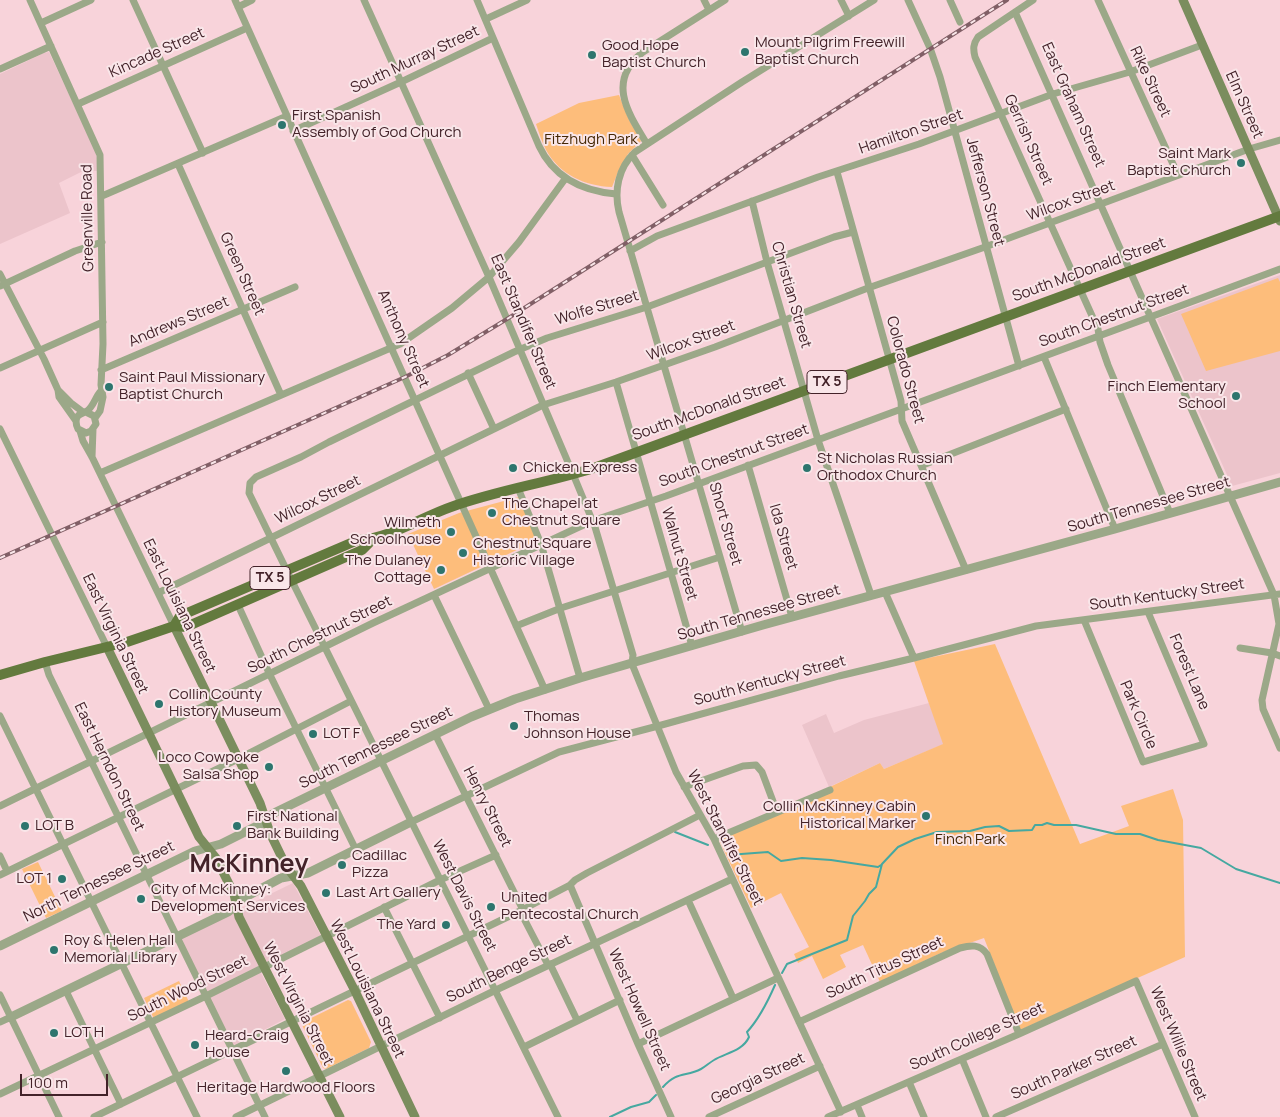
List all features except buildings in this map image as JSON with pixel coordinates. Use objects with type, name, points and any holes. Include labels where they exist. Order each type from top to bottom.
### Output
[{"type":"main road","name":"Elm Street","points":[[1183,0],[1279,218]]},
{"type":"main road","name":"South McDonald Street","points":[[372,540],[362,550],[292,581],[186,627],[174,626],[180,616],[358,540],[372,540],[462,503],[573,474],[636,452],[1131,270],[1279,218]]},
{"type":"main road","name":"TX 5","points":[[0,675],[143,637],[174,626]]},
{"type":"main road","name":"East Louisiana Street","points":[[174,626],[260,803],[266,821],[286,866],[292,875]]},
{"type":"main road","name":"East Virginia Street","points":[[107,647],[199,837],[220,866],[233,891],[236,902]]},
{"type":"main road","name":"West Louisiana Street","points":[[292,875],[301,886],[415,1117]]},
{"type":"main road","name":"West Virginia Street","points":[[236,902],[239,917],[340,1117]]},
{"type":"street","name":"Greenville Road","points":[[30,0],[100,155],[102,196],[101,391],[104,397],[100,411],[95,418]]},
{"type":"street","points":[[41,23],[91,0]]},
{"type":"street","points":[[133,0],[203,153]]},
{"type":"street","points":[[236,3],[252,0]]},
{"type":"street","name":"East Standifer Street","points":[[364,0],[488,277],[592,520],[632,655],[632,664]]},
{"type":"street","points":[[477,0],[541,150],[550,164],[565,178],[591,190],[616,194],[620,176],[632,155],[742,82],[874,0]]},
{"type":"street","points":[[486,19],[527,0]]},
{"type":"street","points":[[704,0],[709,10]]},
{"type":"street","points":[[647,144],[625,106],[623,89],[628,68],[643,52],[725,0]]},
{"type":"street","points":[[842,0],[849,16]]},
{"type":"street","name":"Jefferson Street","points":[[908,0],[930,48],[1019,366]]},
{"type":"street","points":[[950,0],[960,22]]},
{"type":"street","points":[[1015,12],[1033,0]]},
{"type":"street","name":"Rike Street","points":[[1098,0],[1178,175]]},
{"type":"street","name":"Anthony Street","points":[[236,3],[545,690]]},
{"type":"street","name":"Gerrish Street","points":[[1015,12],[978,36],[973,48],[1098,328],[1100,342],[1108,365],[1170,513]]},
{"type":"street","name":"East Graham Street","points":[[1015,12],[1102,204],[1229,496],[1277,594],[1279,624],[1262,700],[1263,709],[1280,748]]},
{"type":"street","name":"Kincade Street","points":[[78,104],[248,28]]},
{"type":"street","name":"South Murray Street","points":[[293,131],[493,38]]},
{"type":"street","name":"Hamilton Street","points":[[630,251],[658,236],[752,201],[955,132],[1053,94],[1130,72],[1202,44]]},
{"type":"street","points":[[0,69],[51,46]]},
{"type":"street","points":[[102,196],[287,116]]},
{"type":"street","name":"Wilcox Street","points":[[158,593],[543,405],[664,366],[868,288],[985,247],[1178,175],[1280,140]]},
{"type":"street","points":[[632,155],[663,206]]},
{"type":"street","name":"Green Street","points":[[178,164],[281,395]]},
{"type":"street","name":"Colorado Street","points":[[837,172],[889,359],[902,410],[902,421],[923,466],[966,570]]},
{"type":"street","points":[[100,473],[392,348],[452,308],[488,277],[519,242],[565,178]]},
{"type":"street","name":"Short Street","points":[[616,194],[630,251],[742,632]]},
{"type":"street","name":"Christian Street","points":[[752,201],[767,262],[818,440],[871,596]]},
{"type":"street","name":"Wolfe Street","points":[[250,483],[256,476],[301,457],[468,373],[520,350],[564,332],[647,307],[834,237],[853,232]]},
{"type":"street","points":[[3,285],[75,250],[102,242]]},
{"type":"street","name":"South Chestnut Street","points":[[0,806],[325,647],[592,520],[650,502],[1280,269]]},
{"type":"street","points":[[0,274],[3,285],[40,349],[58,390],[59,397],[76,421],[80,431],[89,432],[94,429],[96,424],[92,414],[71,403],[58,390]]},
{"type":"street","name":"Andrews Street","points":[[101,370],[295,288]]},
{"type":"street","points":[[0,368],[102,322]]},
{"type":"street","points":[[1044,356],[1115,529]]},
{"type":"street","points":[[468,373],[494,429]]},
{"type":"street","name":"Walnut Street","points":[[616,382],[692,646]]},
{"type":"street","points":[[76,421],[78,416],[85,412],[101,391]]},
{"type":"street","points":[[923,466],[1066,409]]},
{"type":"street","name":"East Virginia Street","points":[[0,429],[107,647]]},
{"type":"street","name":"East Louisiana Street","points":[[92,457],[94,429]]},
{"type":"street","name":"East Louisiana Street","points":[[80,431],[83,442],[174,626]]},
{"type":"street","name":"Ida Street","points":[[748,465],[792,618]]},
{"type":"street","name":"South Tennessee Street","points":[[266,821],[271,815],[489,709],[580,678],[1280,482]]},
{"type":"street","name":"West Davis Street","points":[[250,483],[249,493],[286,571],[558,1117]]},
{"type":"street","points":[[518,488],[541,544],[580,678]]},
{"type":"street","points":[[516,626],[561,608],[720,557]]},
{"type":"street","points":[[885,592],[914,658]]},
{"type":"street","name":"South Kentucky Street","points":[[11,1017],[228,912],[236,902],[281,878],[308,873],[559,752],[839,676],[1036,626],[1277,594]]},
{"type":"street","points":[[434,595],[489,709]]},
{"type":"street","points":[[238,604],[270,675],[356,850]]},
{"type":"street","name":"Forest Lane","points":[[1148,612],[1204,744]]},
{"type":"street","name":"Park Circle","points":[[1084,620],[1143,762],[1204,744]]},
{"type":"street","points":[[1240,648],[1280,656]]},
{"type":"street","name":"East Herndon Street","points":[[45,662],[49,675],[265,1117]]},
{"type":"street","name":"West Standifer Street","points":[[632,664],[684,786],[714,840],[841,1112]]},
{"type":"street","points":[[0,875],[238,759],[351,700]]},
{"type":"street","points":[[0,716],[197,1117]]},
{"type":"street","name":"Henry Street","points":[[435,734],[496,855],[521,910]]},
{"type":"street","points":[[684,786],[743,766],[756,765],[762,772],[777,812]]},
{"type":"street","points":[[714,840],[830,790]]},
{"type":"street","points":[[94,1117],[521,910],[570,885],[587,873],[700,815]]},
{"type":"street","name":"North Tennessee Street","points":[[0,946],[198,849],[221,844],[266,821]]},
{"type":"street","name":"South Wood Street","points":[[0,1094],[151,1023],[440,880],[496,855]]},
{"type":"street","points":[[0,856],[7,871]]},
{"type":"street","name":"South Benge Street","points":[[236,1117],[496,990],[732,879]]},
{"type":"street","name":"West Howell Street","points":[[570,885],[671,1117]]},
{"type":"street","points":[[688,900],[734,998]]},
{"type":"street","points":[[384,907],[440,1018]]},
{"type":"street","points":[[521,910],[577,1020]]},
{"type":"street","name":"South Titus Street","points":[[799,1022],[960,948],[975,946],[983,948],[988,954],[1019,1034]]},
{"type":"street","points":[[638,1044],[778,978]]},
{"type":"street","name":"South College Street","points":[[828,1117],[1136,981]]},
{"type":"street","name":"West Willie Street","points":[[1136,981],[1195,1117]]},
{"type":"street","points":[[66,991],[121,1104]]},
{"type":"street","points":[[0,994],[59,1117]]},
{"type":"street","points":[[524,1047],[620,1000]]},
{"type":"street","points":[[0,1022],[11,1017]]},
{"type":"street","name":"South Parker Street","points":[[996,1117],[1163,1044]]},
{"type":"street","points":[[962,1059],[986,1117]]},
{"type":"street","name":"Georgia Street","points":[[709,1117],[820,1066]]},
{"type":"street","points":[[909,1082],[924,1117]]},
{"type":"street","points":[[857,1105],[862,1117]]},
{"type":"shaded area","points":[[49,52],[96,152],[98,171],[83,171],[59,183],[70,213],[0,244],[0,74]]},
{"type":"shaded area","name":"Finch Elementary School","points":[[1280,275],[1280,473],[1232,486],[1157,319]]},
{"type":"shaded area","points":[[929,703],[944,744],[884,769],[880,763],[829,787],[802,725],[826,714],[834,733],[864,720]]},
{"type":"shaded area","points":[[293,883],[321,936],[258,967],[285,1019],[233,1046],[180,938]]},
{"type":"green space","name":"Fitzhugh Park","points":[[619,95],[629,120],[641,141],[628,154],[612,187],[592,184],[574,178],[552,159],[536,124],[579,103]]},
{"type":"green space","points":[[1278,278],[1280,282],[1280,351],[1206,371],[1181,314]]},
{"type":"green space","name":"Chestnut Square Historic Village","points":[[519,497],[538,540],[434,589],[408,534],[459,513]]},
{"type":"green space","name":"Finch Park","points":[[995,644],[1080,844],[1129,826],[1121,806],[1173,789],[1183,820],[1185,957],[1020,1030],[984,938],[941,953],[880,982],[863,945],[840,955],[846,967],[823,979],[812,956],[798,963],[794,954],[809,947],[781,893],[751,908],[719,840],[880,763],[884,769],[943,744],[914,661]]},
{"type":"green space","points":[[38,862],[62,911],[46,918],[22,869]]},
{"type":"green space","points":[[179,981],[189,1002],[154,1019],[144,998]]},
{"type":"green space","points":[[348,1000],[351,1001],[371,1042],[369,1048],[326,1069],[323,1068],[302,1025],[303,1022]]},
{"type":"waterway","points":[[782,973],[787,964],[847,940],[853,916],[876,887],[882,864],[898,847],[937,832],[970,831],[999,826],[1009,831],[1032,830],[1035,825],[1047,823],[1054,825],[1076,825],[1116,834],[1140,834],[1158,840],[1201,848],[1236,869],[1280,883]]},
{"type":"waterway","points":[[675,832],[708,845]]},
{"type":"waterway","points":[[728,855],[768,852],[781,861],[802,858],[878,867],[881,865]]},
{"type":"waterway","points":[[663,1087],[677,1076],[701,1069],[714,1060],[743,1046],[749,1037],[747,1032],[763,1010],[775,985]]},
{"type":"waterway","points":[[610,1117],[631,1107],[649,1102],[656,1095]]},
{"type":"railway","points":[[0,558],[405,377],[448,355],[1007,0]]},
{"type":"place","name":"Mount Pilgrim Freewill Baptist Church","points":[[745,52]]},
{"type":"place","name":"Good Hope Baptist Church","points":[[592,55]]},
{"type":"place","name":"First Spanish Assembly of God Church","points":[[282,125]]},
{"type":"place","name":"Saint Mark Baptist Church","points":[[1241,163]]},
{"type":"place","name":"Saint Paul Missionary Baptist Church","points":[[109,387]]},
{"type":"place","name":"Finch Elementary School","points":[[1236,396]]},
{"type":"place","name":"Chicken Express","points":[[513,468]]},
{"type":"place","name":"St Nicholas Russian Orthodox Church","points":[[807,468]]},
{"type":"place","name":"The Chapel at Chestnut Square","points":[[492,513]]},
{"type":"place","name":"Wilmeth Schoolhouse","points":[[451,532]]},
{"type":"place","name":"Chestnut Square Historic Village","points":[[463,553]]},
{"type":"place","name":"The Dulaney Cottage","points":[[441,570]]},
{"type":"place","name":"Collin County History Museum","points":[[159,704]]},
{"type":"place","name":"Thomas Johnson House","points":[[514,726]]},
{"type":"place","name":"LOT F","points":[[313,734]]},
{"type":"place","name":"Loco Cowpoke Salsa Shop","points":[[269,767]]},
{"type":"place","name":"Collin McKinney Cabin Historical Marker","points":[[926,816]]},
{"type":"place","name":"LOT B","points":[[25,826]]},
{"type":"place","name":"First National Bank Building","points":[[237,826]]},
{"type":"place","name":"Cadillac Pizza","points":[[342,865]]},
{"type":"place","name":"LOT 1","points":[[62,879]]},
{"type":"place","name":"Last Art Gallery","points":[[326,893]]},
{"type":"place","name":"City of McKinney: Development Services","points":[[141,899]]},
{"type":"place","name":"United Pentecostal Church","points":[[491,907]]},
{"type":"place","name":"The Yard","points":[[446,925]]},
{"type":"place","name":"Roy & Helen Hall Memorial Library","points":[[54,950]]},
{"type":"place","name":"LOT H","points":[[54,1033]]},
{"type":"place","name":"Heard-Craig House","points":[[195,1045]]},
{"type":"place","name":"Heritage Hardwood Floors","points":[[286,1071]]},
{"type":"district","name":"McKinney","points":[[249,865]]}]
